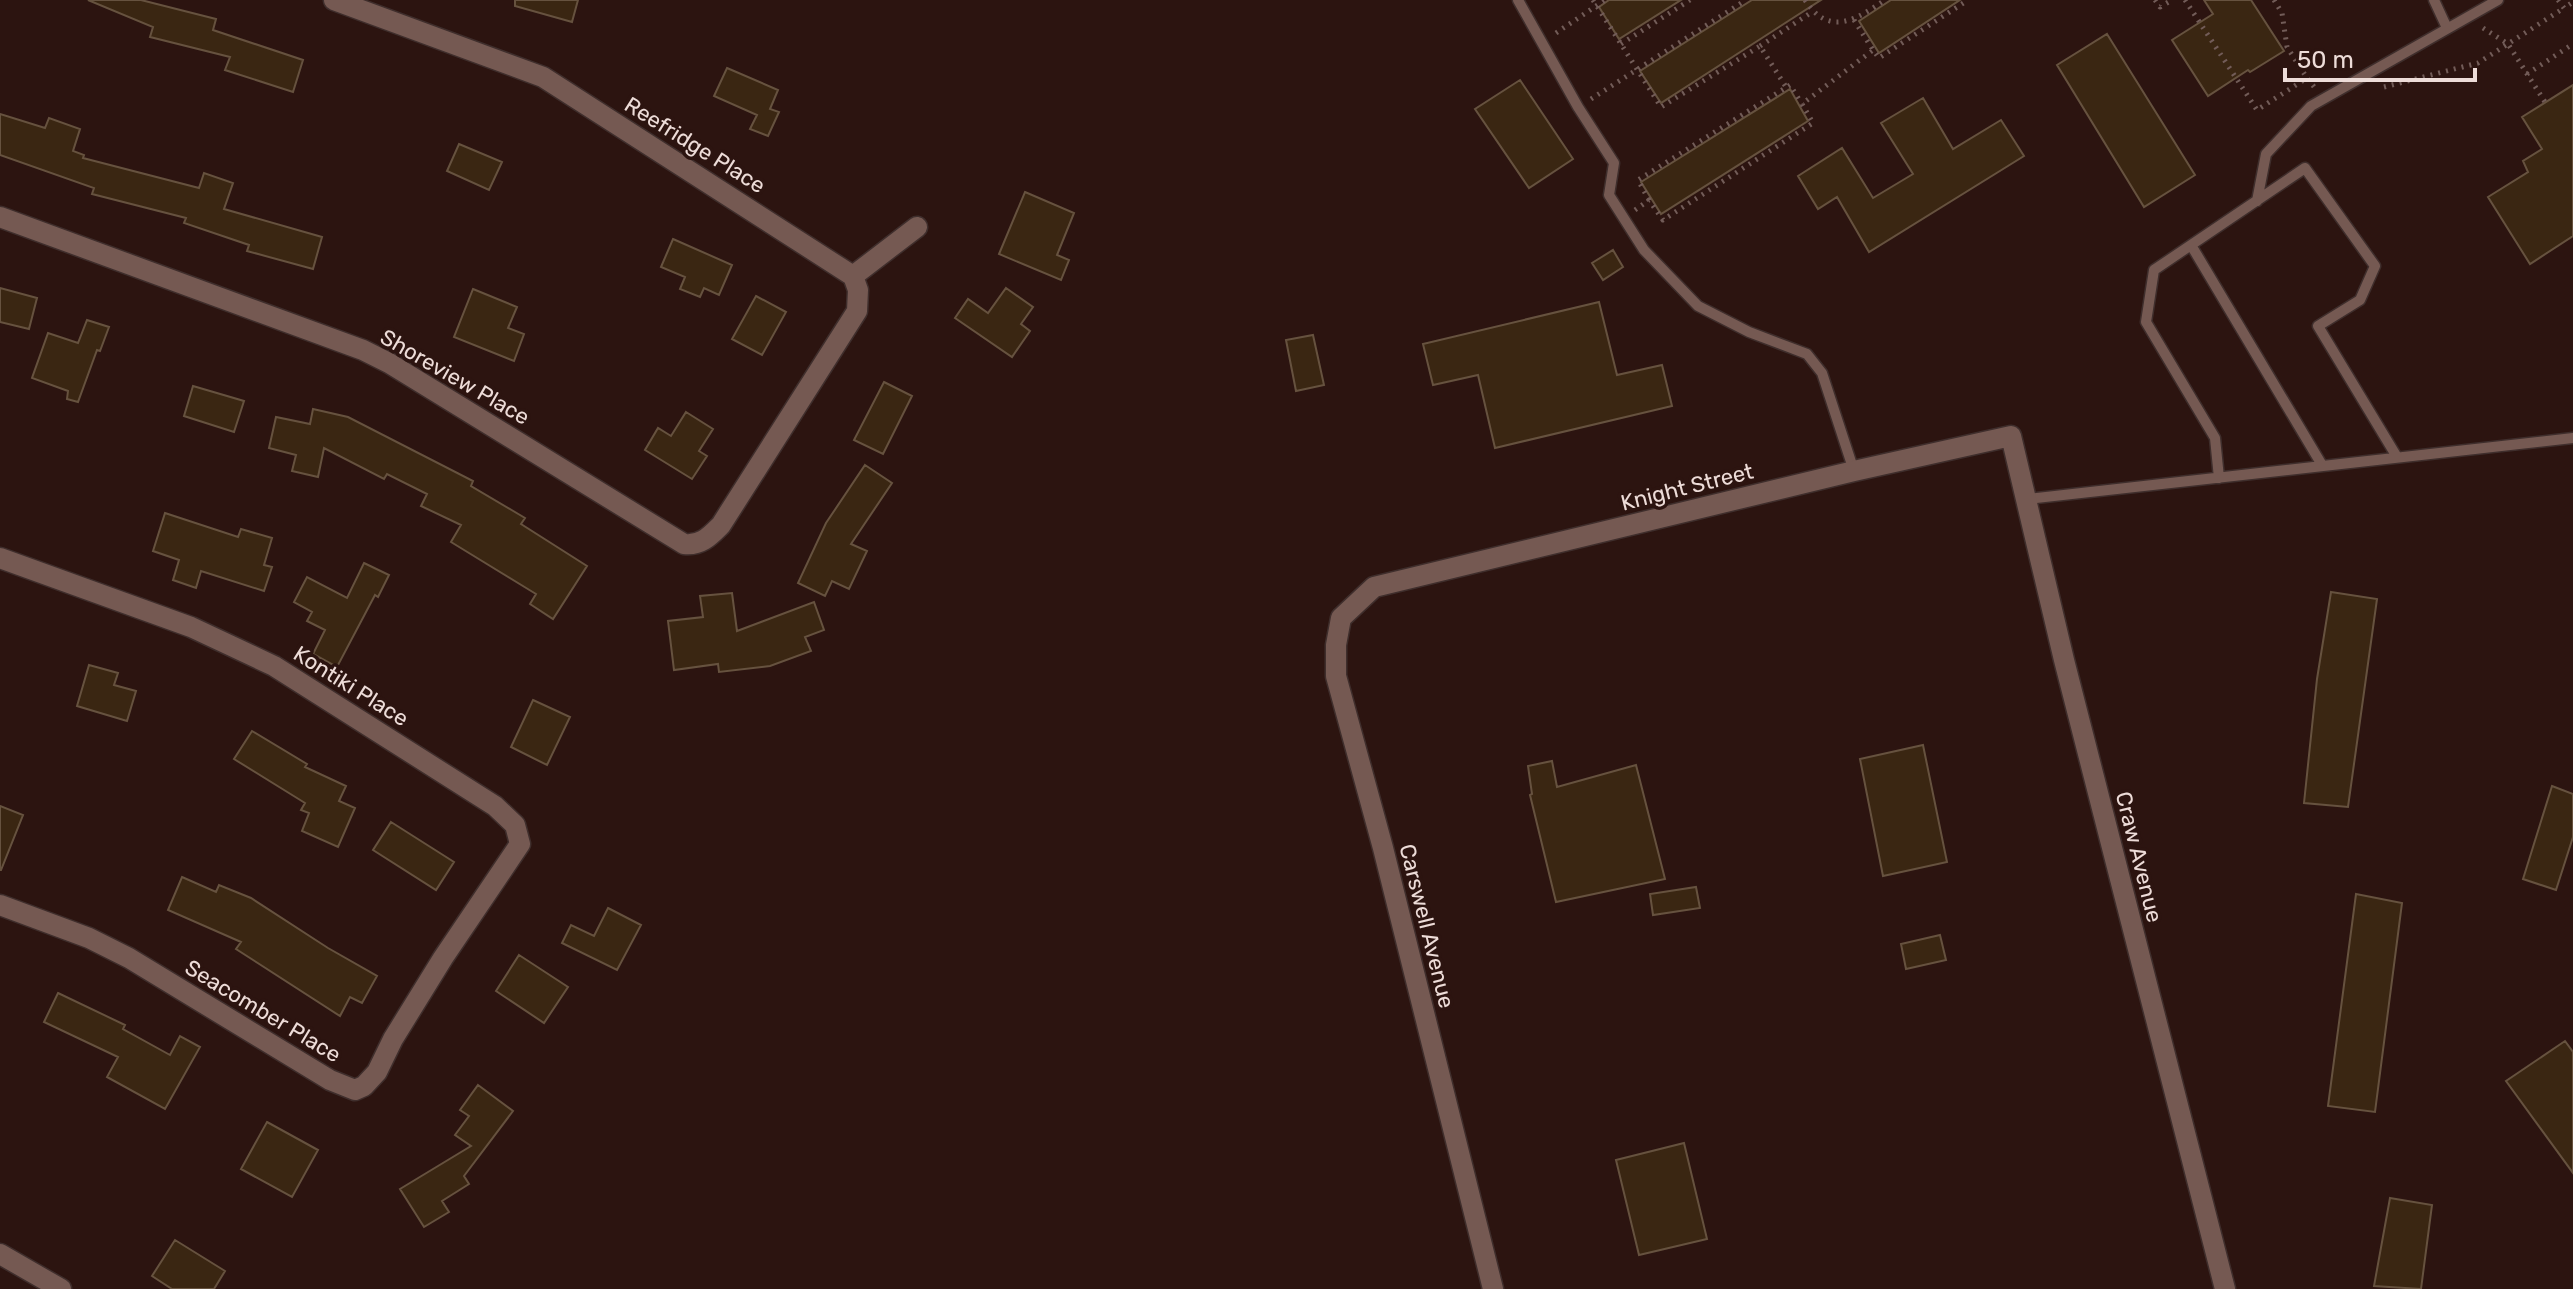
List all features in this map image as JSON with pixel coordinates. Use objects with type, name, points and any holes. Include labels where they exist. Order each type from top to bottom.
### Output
[{"type":"street","name":"Reefridge Place","points":[[334,0],[543,77],[853,276]]},
{"type":"street","name":"Shoreview Place","points":[[0,217],[348,345],[389,363],[684,544],[694,545],[708,538],[721,525],[857,311],[858,290],[853,276]]},
{"type":"street","points":[[853,276],[917,227]]},
{"type":"street","name":"Knight Street","points":[[1374,587],[2011,436]]},
{"type":"street","name":"Craw Avenue","points":[[2011,436],[2064,660],[2225,1289]]},
{"type":"street","name":"Kontiki Place","points":[[0,558],[191,627],[274,666],[495,806],[515,825],[520,844],[443,958]]},
{"type":"street","name":"Carswell Avenue","points":[[1374,587],[1341,618],[1336,645],[1336,676],[1383,848],[1493,1289]]},
{"type":"street","name":"Seacomber Place","points":[[0,905],[89,938],[129,958],[330,1080],[355,1090],[364,1086],[377,1072],[393,1039],[443,958]]},
{"type":"street","points":[[0,1254],[61,1289]]},
{"type":"lane","points":[[1518,0],[1578,107],[1614,163],[1609,195],[1644,250],[1698,306],[1749,332],[1807,354],[1822,373],[1854,471]]},
{"type":"lane","points":[[2434,0],[2447,28]]},
{"type":"lane","points":[[2257,201],[2266,154],[2311,106],[2350,81],[2498,0]]},
{"type":"lane","points":[[2219,478],[2215,438],[2146,322],[2154,270],[2305,168],[2375,266],[2360,300],[2318,326],[2397,457]]},
{"type":"lane","points":[[2191,245],[2322,465]]},
{"type":"lane","points":[[2028,499],[2573,438]]},
{"type":"path","points":[[1542,42],[1595,3],[1605,0]]},
{"type":"path","points":[[1621,44],[1690,0]]},
{"type":"path","points":[[1578,107],[1746,0]]},
{"type":"path","points":[[1805,0],[1812,12],[1828,20],[1854,20],[1885,0]]},
{"type":"path","points":[[1854,20],[1879,58],[1968,0]]},
{"type":"path","points":[[2155,0],[2160,7],[2172,0]]},
{"type":"path","points":[[2185,0],[2257,110],[2307,78]]},
{"type":"path","points":[[2274,0],[2282,13],[2287,47],[2323,98]]},
{"type":"path","points":[[2558,0],[2564,8]]},
{"type":"path","points":[[2350,81],[2360,93],[2478,63],[2573,2]]},
{"type":"path","points":[[1595,3],[1661,107],[1812,12]]},
{"type":"path","points":[[2467,17],[2508,44],[2545,102]]},
{"type":"path","points":[[2527,74],[2573,44]]},
{"type":"path","points":[[1760,46],[1786,87]]},
{"type":"path","points":[[1802,104],[1873,50]]},
{"type":"path","points":[[1790,85],[1802,104],[1813,123],[1663,220],[1638,180],[1790,85]]},
{"type":"path","points":[[1624,218],[1649,200]]},
{"type":"building","points":[[88,0],[141,0],[216,19],[213,30],[303,60],[293,92],[225,70],[230,57],[150,37],[153,27]]},
{"type":"building","points":[[515,0],[578,0],[572,22],[515,6]]},
{"type":"building","points":[[1609,0],[1681,0],[1619,39],[1599,7]]},
{"type":"building","points":[[1752,0],[1821,0],[1661,103],[1640,71]]},
{"type":"building","points":[[1891,0],[1960,0],[1879,53],[1859,21]]},
{"type":"building","points":[[2204,0],[2251,0],[2284,51],[2208,96],[2172,40],[2213,14]]},
{"type":"building","points":[[2107,34],[2195,175],[2144,207],[2057,65]]},
{"type":"building","points":[[727,68],[778,90],[770,109],[779,112],[768,136],[750,129],[757,115],[714,96]]},
{"type":"building","points":[[1520,80],[1573,159],[1529,188],[1475,109]]},
{"type":"building","points":[[2573,85],[2573,236],[2530,264],[2488,197],[2528,172],[2523,161],[2542,149],[2522,117]]},
{"type":"building","points":[[1790,89],[1808,121],[1661,214],[1641,182]]},
{"type":"building","points":[[1923,98],[1953,149],[2001,120],[2024,156],[1869,252],[1837,197],[1818,209],[1798,176],[1842,148],[1873,198],[1913,174],[1881,123]]},
{"type":"building","points":[[0,114],[45,128],[49,118],[80,129],[73,151],[84,155],[83,158],[199,188],[204,173],[233,183],[224,209],[322,237],[313,269],[247,251],[249,245],[184,223],[186,218],[92,194],[94,188],[0,155]]},
{"type":"building","points":[[459,144],[502,162],[489,190],[447,171]]},
{"type":"building","points":[[1025,192],[1074,213],[1057,255],[1069,260],[1061,280],[999,254]]},
{"type":"building","points":[[673,239],[732,265],[719,295],[704,288],[700,297],[680,289],[685,277],[661,267]]},
{"type":"building","points":[[1613,250],[1623,267],[1603,280],[1592,263]]},
{"type":"building","points":[[0,288],[37,298],[29,329],[0,322]]},
{"type":"building","points":[[1006,288],[1033,307],[1021,324],[1030,331],[1012,357],[955,318],[968,299],[988,313]]},
{"type":"building","points":[[473,289],[517,307],[508,328],[524,334],[514,361],[454,337]]},
{"type":"building","points":[[756,296],[786,312],[762,355],[732,339]]},
{"type":"building","points":[[1599,302],[1617,375],[1662,365],[1672,406],[1495,448],[1478,375],[1433,385],[1423,344]]},
{"type":"building","points":[[87,320],[109,327],[78,402],[67,399],[68,391],[32,378],[48,333],[78,343]]},
{"type":"building","points":[[1313,335],[1324,385],[1296,391],[1286,340]]},
{"type":"building","points":[[884,382],[912,396],[883,454],[854,440]]},
{"type":"building","points":[[193,386],[244,401],[234,432],[184,416]]},
{"type":"building","points":[[313,409],[348,417],[473,481],[471,486],[525,518],[521,524],[587,566],[553,619],[530,604],[536,594],[451,542],[461,525],[421,506],[427,494],[387,474],[384,479],[324,448],[318,477],[292,471],[296,455],[269,448],[276,417],[310,424]]},
{"type":"building","points":[[686,412],[713,429],[699,451],[707,456],[692,479],[645,450],[658,428],[671,436]]},
{"type":"building","points":[[865,465],[892,483],[851,544],[867,551],[849,589],[832,581],[825,596],[798,583],[826,523]]},
{"type":"building","points":[[165,513],[238,537],[241,529],[272,538],[264,565],[272,567],[264,591],[201,571],[196,588],[173,580],[179,560],[153,551]]},
{"type":"building","points":[[364,563],[389,575],[337,667],[313,654],[325,630],[307,621],[312,612],[294,602],[307,577],[347,598]]},
{"type":"building","points":[[2331,592],[2377,599],[2348,807],[2304,803],[2317,679]]},
{"type":"building","points":[[732,593],[737,631],[814,602],[824,630],[805,637],[811,651],[770,666],[719,672],[718,664],[674,670],[668,621],[703,617],[700,596]]},
{"type":"building","points":[[89,665],[118,673],[114,685],[136,691],[127,721],[77,706]]},
{"type":"building","points":[[533,700],[570,717],[547,765],[511,747]]},
{"type":"building","points":[[252,731],[307,764],[305,767],[346,786],[339,801],[355,808],[338,847],[302,831],[309,813],[301,810],[305,803],[234,759]]},
{"type":"building","points":[[1923,745],[1947,862],[1883,876],[1860,759]]},
{"type":"building","points":[[1552,761],[1557,787],[1636,765],[1665,879],[1556,902],[1530,795],[1528,766]]},
{"type":"building","points":[[2552,786],[2573,794],[2573,837],[2556,890],[2523,879]]},
{"type":"building","points":[[0,806],[23,815],[1,870],[0,870]]},
{"type":"building","points":[[391,822],[454,862],[436,890],[373,850]]},
{"type":"building","points":[[182,877],[216,892],[219,885],[251,898],[377,976],[362,1003],[350,997],[340,1016],[236,949],[241,942],[168,910]]},
{"type":"building","points":[[1696,887],[1700,908],[1653,915],[1650,894]]},
{"type":"building","points":[[2356,894],[2402,903],[2375,1112],[2328,1106]]},
{"type":"building","points":[[608,908],[641,925],[617,970],[562,943],[571,925],[594,936]]},
{"type":"building","points":[[1940,935],[1946,960],[1906,969],[1901,944]]},
{"type":"building","points":[[519,955],[568,987],[544,1023],[496,991]]},
{"type":"building","points":[[58,993],[125,1025],[123,1029],[170,1055],[180,1036],[200,1047],[165,1109],[107,1077],[118,1057],[44,1022]]},
{"type":"building","points":[[2565,1041],[2573,1052],[2573,1173],[2506,1081]]},
{"type":"building","points":[[478,1085],[513,1111],[464,1176],[469,1184],[442,1201],[449,1212],[424,1227],[400,1189],[471,1146],[455,1135],[469,1116],[460,1110]]},
{"type":"building","points":[[267,1122],[318,1150],[292,1197],[241,1169]]},
{"type":"building","points":[[1684,1143],[1707,1239],[1639,1255],[1616,1160]]},
{"type":"building","points":[[2390,1198],[2432,1205],[2421,1289],[2374,1286]]},
{"type":"building","points":[[175,1240],[225,1271],[214,1289],[172,1289],[152,1276]]}]
